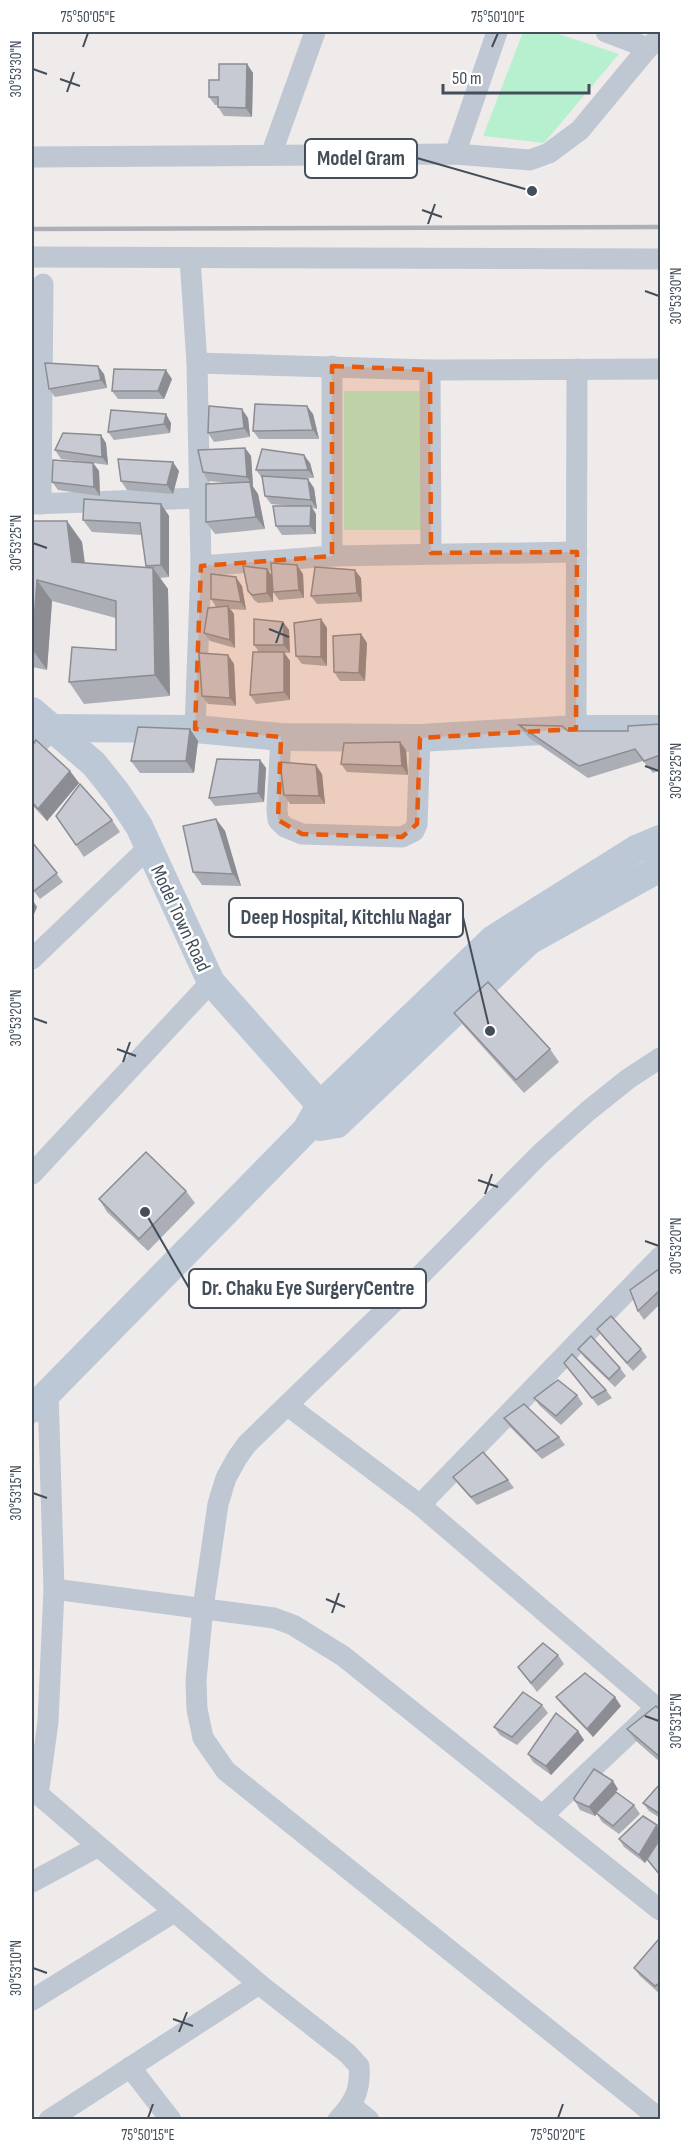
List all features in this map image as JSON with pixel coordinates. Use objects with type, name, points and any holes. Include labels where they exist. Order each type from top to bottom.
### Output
[{"type":"street","points":[[271,155],[315,32]]},
{"type":"street","points":[[455,154],[497,32]]},
{"type":"street","points":[[32,157],[455,154],[530,160],[549,153],[580,130],[654,42],[606,32]]},
{"type":"street","points":[[32,257],[660,259]]},
{"type":"street","points":[[190,259],[197,363],[201,566],[195,729]]},
{"type":"street","points":[[43,284],[38,341],[36,504],[200,498]]},
{"type":"street","points":[[197,363],[430,370],[660,369]]},
{"type":"street","points":[[332,366],[332,556]]},
{"type":"street","points":[[576,729],[577,369]]},
{"type":"street","points":[[430,370],[431,553]]},
{"type":"street","points":[[201,566],[332,556],[577,552]]},
{"type":"street","points":[[32,750],[42,719],[281,736],[420,738],[576,729],[660,729]]},
{"type":"street","name":"Model Town Road","points":[[42,719],[100,771],[140,826],[211,982],[328,1114]]},
{"type":"street","points":[[281,736],[277,810],[278,820],[285,827],[302,834],[402,837],[414,831],[417,824],[420,738]]},
{"type":"street","points":[[328,1114],[493,939],[636,849],[660,839]]},
{"type":"street","points":[[32,959],[148,847]]},
{"type":"street","points":[[369,2120],[345,2113],[358,2088],[359,2066],[346,2053],[259,1984],[35,1792],[48,1722],[54,1589],[40,1400],[306,1130],[328,1114],[529,941],[660,868]]},
{"type":"street","points":[[32,1174],[211,982]]},
{"type":"street","points":[[660,1058],[628,1079],[540,1154],[403,1293],[247,1444],[226,1478],[218,1504],[203,1608],[196,1680],[197,1709],[203,1738],[226,1771],[660,2119]]},
{"type":"street","points":[[420,1505],[660,1257]]},
{"type":"street","points":[[287,1405],[420,1505],[659,1706],[542,1816]]},
{"type":"street","points":[[54,1589],[274,1618],[293,1625],[327,1645],[660,1910]]},
{"type":"street","points":[[32,1882],[97,1847]]},
{"type":"street","points":[[32,2000],[174,1912]]},
{"type":"street","points":[[49,2120],[259,1984]]},
{"type":"street","points":[[130,2067],[171,2120]]},
{"type":"highlighted area","points":[[332,366],[430,370],[431,553],[577,552],[576,729],[420,738],[417,824],[402,837],[302,834],[278,820],[281,737],[195,729],[201,566],[332,556]]},
{"type":"green space","points":[[523,32],[553,32],[619,54],[544,143],[483,136]]},
{"type":"green space","points":[[344,391],[423,391],[423,530],[344,530]]},
{"type":"building","points":[[219,64],[247,64],[246,108],[218,107],[218,97],[209,97],[209,80],[219,80]]},
{"type":"building","points":[[45,363],[98,366],[101,380],[49,389]]},
{"type":"building","points":[[114,369],[166,370],[158,391],[112,391]]},
{"type":"building","points":[[255,404],[307,406],[313,430],[253,431]]},
{"type":"building","points":[[209,406],[242,409],[244,428],[208,433]]},
{"type":"building","points":[[111,410],[166,414],[164,424],[108,432]]},
{"type":"building","points":[[63,433],[101,435],[102,457],[55,450]]},
{"type":"building","points":[[245,448],[247,477],[203,472],[198,450]]},
{"type":"building","points":[[262,449],[304,455],[308,470],[256,470]]},
{"type":"building","points":[[118,459],[173,462],[167,485],[121,481]]},
{"type":"building","points":[[53,460],[93,463],[94,487],[52,482]]},
{"type":"building","points":[[262,476],[308,479],[311,500],[265,496]]},
{"type":"building","points":[[250,482],[256,517],[206,522],[206,484]]},
{"type":"building","points":[[84,499],[161,504],[161,565],[146,566],[140,523],[83,520]]},
{"type":"building","points":[[273,506],[311,506],[310,526],[276,526]]},
{"type":"building","points":[[32,521],[67,521],[72,562],[153,568],[155,675],[69,682],[72,647],[116,650],[116,601],[37,580],[32,649]]},
{"type":"building","points":[[271,563],[297,565],[299,590],[273,592]]},
{"type":"building","points":[[243,566],[267,569],[267,593],[252,595],[248,591]]},
{"type":"building","points":[[315,567],[355,570],[357,593],[311,596]]},
{"type":"building","points":[[211,574],[236,577],[241,602],[211,599]]},
{"type":"building","points":[[228,606],[230,640],[204,633],[208,608]]},
{"type":"building","points":[[254,619],[283,622],[284,645],[254,645]]},
{"type":"building","points":[[321,619],[321,657],[296,656],[294,623]]},
{"type":"building","points":[[361,634],[359,673],[334,672],[333,636]]},
{"type":"building","points":[[253,652],[284,652],[284,692],[250,695]]},
{"type":"building","points":[[199,653],[228,655],[230,698],[202,696]]},
{"type":"building","points":[[660,724],[660,755],[644,761],[635,749],[579,766],[519,725],[562,726],[568,731],[628,731],[628,726]]},
{"type":"building","points":[[138,727],[190,729],[186,761],[131,761]]},
{"type":"building","points":[[36,740],[70,771],[38,809],[32,802],[32,746]]},
{"type":"building","points":[[400,742],[402,766],[341,764],[344,743]]},
{"type":"building","points":[[217,759],[260,760],[258,793],[209,798]]},
{"type":"building","points":[[280,762],[316,765],[319,796],[284,795]]},
{"type":"building","points":[[80,784],[112,820],[76,845],[56,816]]},
{"type":"building","points":[[216,819],[233,874],[193,872],[183,826]]},
{"type":"building","points":[[32,842],[57,873],[34,891],[32,888]]},
{"type":"building","points":[[488,982],[550,1049],[516,1080],[454,1013]]},
{"type":"building","points":[[146,1152],[186,1191],[139,1239],[99,1199]]},
{"type":"building","points":[[659,1269],[660,1290],[638,1311],[630,1290]]},
{"type":"building","points":[[611,1316],[641,1349],[627,1363],[597,1329]]},
{"type":"building","points":[[591,1336],[620,1368],[609,1379],[578,1349]]},
{"type":"building","points":[[572,1354],[606,1390],[592,1398],[564,1363]]},
{"type":"building","points":[[558,1380],[577,1395],[556,1416],[534,1398]]},
{"type":"building","points":[[524,1404],[559,1437],[536,1451],[504,1418]]},
{"type":"building","points":[[483,1452],[508,1480],[471,1497],[453,1477]]},
{"type":"building","points":[[543,1643],[558,1655],[531,1683],[518,1667]]},
{"type":"building","points":[[585,1673],[615,1697],[587,1729],[556,1697]]},
{"type":"building","points":[[523,1692],[542,1705],[512,1737],[494,1727]]},
{"type":"building","points":[[656,1706],[660,1710],[660,1757],[627,1729]]},
{"type":"building","points":[[556,1713],[578,1731],[546,1766],[528,1754]]},
{"type":"building","points":[[594,1769],[613,1781],[589,1807],[575,1801],[574,1798]]},
{"type":"building","points":[[660,1784],[660,1814],[643,1803]]},
{"type":"building","points":[[616,1792],[634,1805],[613,1826],[596,1813]]},
{"type":"building","points":[[643,1816],[657,1825],[639,1855],[619,1839]]},
{"type":"building","points":[[660,1839],[660,1875],[647,1859]]},
{"type":"building","points":[[658,1940],[660,1942],[660,1983],[655,1986],[634,1968]]},
{"type":"railway","points":[[32,229],[660,227]]},
{"type":"place","name":"Model Gram","points":[[532,191]]},
{"type":"place","name":"Deep Hospital, Kitchlu Nagar","points":[[490,1031]]},
{"type":"place","name":"Dr. Chaku Eye SurgeryCentre","points":[[145,1212]]}]
